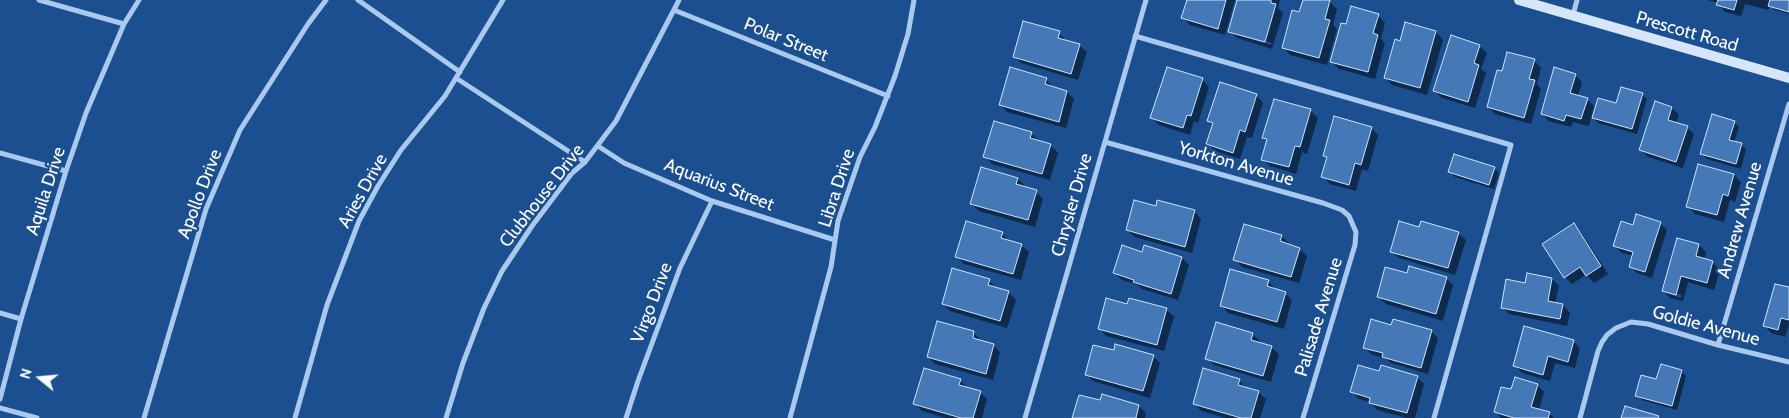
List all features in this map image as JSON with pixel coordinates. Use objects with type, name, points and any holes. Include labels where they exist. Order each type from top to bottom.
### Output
[{"type":"main road","name":"Prescott Road","points":[[1518,0],[1789,78]]},
{"type":"street","points":[[39,0],[124,24]]},
{"type":"street","name":"Aquila Drive","points":[[0,398],[21,319],[66,171],[86,114],[124,24],[139,0]]},
{"type":"street","name":"Apollo Drive","points":[[144,418],[206,210],[240,130],[308,24],[326,0]]},
{"type":"street","points":[[358,0],[460,72]]},
{"type":"street","name":"Aries Drive","points":[[295,418],[327,305],[359,221],[401,150],[445,96],[503,0]]},
{"type":"street","name":"Clubhouse Drive","points":[[446,418],[463,364],[484,308],[502,271],[532,226],[572,173],[585,162],[616,121],[679,0]]},
{"type":"street","name":"Libra Drive","points":[[790,418],[831,266],[843,204],[860,157],[888,96],[908,34],[914,0]]},
{"type":"street","name":"Chrysler Drive","points":[[1024,418],[1146,0]]},
{"type":"street","points":[[1572,15],[1577,0]]},
{"type":"street","name":"Polar Street","points":[[674,10],[888,96]]},
{"type":"street","points":[[1135,36],[1511,145],[1434,418]]},
{"type":"street","points":[[456,78],[585,162]]},
{"type":"street","name":"Andrew Avenue","points":[[1718,345],[1789,104]]},
{"type":"street","name":"Yorkton Avenue","points":[[1105,142],[1323,203],[1342,210],[1353,224]]},
{"type":"street","name":"Aquarius Street","points":[[598,146],[624,163],[712,201],[835,240]]},
{"type":"street","points":[[0,153],[66,171]]},
{"type":"street","name":"Virgo Drive","points":[[626,418],[680,268],[712,201]]},
{"type":"street","name":"Palisade Avenue","points":[[1303,418],[1355,245],[1356,232],[1353,224]]},
{"type":"street","points":[[0,313],[21,319]]},
{"type":"street","name":"Goldie Avenue","points":[[1580,418],[1598,351],[1607,335],[1616,328],[1632,322],[1640,322],[1718,345],[1789,362]]},
{"type":"street","points":[[0,408],[37,418]]},
{"type":"building","points":[[1187,0],[1226,0],[1218,29],[1181,18]]},
{"type":"building","points":[[1237,0],[1271,0],[1271,3],[1276,4],[1265,42],[1228,32]]},
{"type":"building","points":[[1303,0],[1330,0],[1325,19],[1330,20],[1319,58],[1282,48],[1292,10],[1299,12]]},
{"type":"building","points":[[1718,0],[1737,0],[1734,10],[1716,5]]},
{"type":"building","points":[[1770,0],[1789,0],[1789,12],[1768,6]]},
{"type":"building","points":[[1351,6],[1379,14],[1373,33],[1378,35],[1368,72],[1330,62],[1341,23],[1346,24]]},
{"type":"building","points":[[1023,21],[1060,31],[1058,38],[1080,44],[1071,74],[1013,57]]},
{"type":"building","points":[[1405,22],[1436,31],[1420,88],[1384,78],[1395,39],[1400,41]]},
{"type":"building","points":[[1451,35],[1480,45],[1474,63],[1479,65],[1468,102],[1433,91]]},
{"type":"building","points":[[1507,52],[1535,59],[1529,79],[1535,80],[1524,118],[1487,107],[1497,70],[1502,71]]},
{"type":"building","points":[[1010,67],[1047,78],[1045,84],[1067,91],[1059,122],[999,105]]},
{"type":"building","points":[[1167,67],[1203,78],[1191,116],[1187,115],[1183,128],[1150,118]]},
{"type":"building","points":[[1554,67],[1576,74],[1570,93],[1588,98],[1581,119],[1566,115],[1564,121],[1541,114]]},
{"type":"building","points":[[1220,82],[1257,94],[1245,132],[1240,130],[1233,153],[1206,144],[1213,123],[1207,121]]},
{"type":"building","points":[[1621,87],[1643,93],[1632,129],[1592,118],[1598,98],[1616,103]]},
{"type":"building","points":[[1274,99],[1311,109],[1300,147],[1295,146],[1289,167],[1261,160],[1267,139],[1262,138]]},
{"type":"building","points":[[1655,101],[1672,107],[1668,120],[1688,126],[1676,162],[1639,150]]},
{"type":"building","points":[[1712,114],[1735,121],[1729,140],[1742,143],[1736,164],[1700,154]]},
{"type":"building","points":[[1334,116],[1372,127],[1361,165],[1355,163],[1349,185],[1321,177],[1327,157],[1323,156]]},
{"type":"building","points":[[994,121],[1032,132],[1030,138],[1051,144],[1042,174],[983,157]]},
{"type":"building","points":[[1454,154],[1495,167],[1489,185],[1448,172]]},
{"type":"building","points":[[1698,164],[1734,174],[1728,196],[1723,194],[1717,215],[1686,207]]},
{"type":"building","points":[[981,167],[1018,178],[1016,184],[1037,190],[1028,220],[970,204]]},
{"type":"building","points":[[1134,200],[1156,206],[1157,200],[1195,210],[1185,247],[1126,230]]},
{"type":"building","points":[[1636,214],[1661,222],[1645,272],[1629,267],[1633,252],[1613,246],[1621,221],[1633,225]]},
{"type":"building","points":[[966,221],[1003,232],[1001,238],[1022,244],[1013,274],[955,257]]},
{"type":"building","points":[[1399,221],[1419,227],[1421,221],[1459,232],[1448,268],[1390,252]]},
{"type":"building","points":[[1574,223],[1601,266],[1586,276],[1580,267],[1564,278],[1542,244]]},
{"type":"building","points":[[1244,224],[1282,235],[1280,241],[1300,248],[1291,277],[1233,260]]},
{"type":"building","points":[[1677,238],[1699,244],[1696,256],[1713,261],[1707,283],[1681,276],[1676,295],[1662,291]]},
{"type":"building","points":[[1122,245],[1142,252],[1144,245],[1182,257],[1171,294],[1133,282],[1134,280],[1113,273]]},
{"type":"building","points":[[1409,266],[1447,277],[1436,314],[1377,297],[1385,267],[1407,273]]},
{"type":"building","points":[[952,268],[990,279],[988,285],[1009,291],[1000,321],[942,304]]},
{"type":"building","points":[[1230,269],[1269,280],[1267,286],[1286,292],[1277,322],[1220,306]]},
{"type":"building","points":[[1527,273],[1552,278],[1548,301],[1563,304],[1560,319],[1501,308],[1506,279],[1525,283]]},
{"type":"building","points":[[1775,284],[1789,287],[1789,320],[1781,318],[1778,330],[1763,326]]},
{"type":"building","points":[[1106,298],[1127,304],[1129,298],[1167,308],[1157,345],[1098,329]]},
{"type":"building","points":[[1371,319],[1391,325],[1393,319],[1432,330],[1421,368],[1382,357],[1383,353],[1363,348]]},
{"type":"building","points":[[937,321],[974,331],[973,338],[994,344],[986,374],[927,357]]},
{"type":"building","points":[[1216,322],[1253,333],[1251,340],[1272,346],[1263,376],[1205,359]]},
{"type":"building","points":[[1524,326],[1574,340],[1568,362],[1548,356],[1543,375],[1513,366]]},
{"type":"building","points":[[1115,344],[1154,355],[1143,391],[1085,375],[1093,345],[1114,350]]},
{"type":"building","points":[[1661,364],[1682,370],[1672,406],[1635,396],[1641,375],[1656,379]]},
{"type":"building","points":[[1358,365],[1379,371],[1381,365],[1418,376],[1407,413],[1369,403],[1370,398],[1350,392]]},
{"type":"building","points":[[924,368],[961,379],[959,385],[981,391],[973,418],[961,418],[913,404]]},
{"type":"building","points":[[1203,368],[1240,379],[1238,385],[1259,391],[1251,418],[1241,418],[1193,404]]},
{"type":"building","points":[[1515,377],[1538,384],[1531,407],[1550,412],[1548,418],[1514,418],[1494,412],[1501,387],[1511,389]]},
{"type":"building","points":[[1102,394],[1139,405],[1136,418],[1072,418],[1079,395],[1100,400]]},
{"type":"building","points":[[1625,406],[1659,416],[1658,418],[1621,418]]}]
